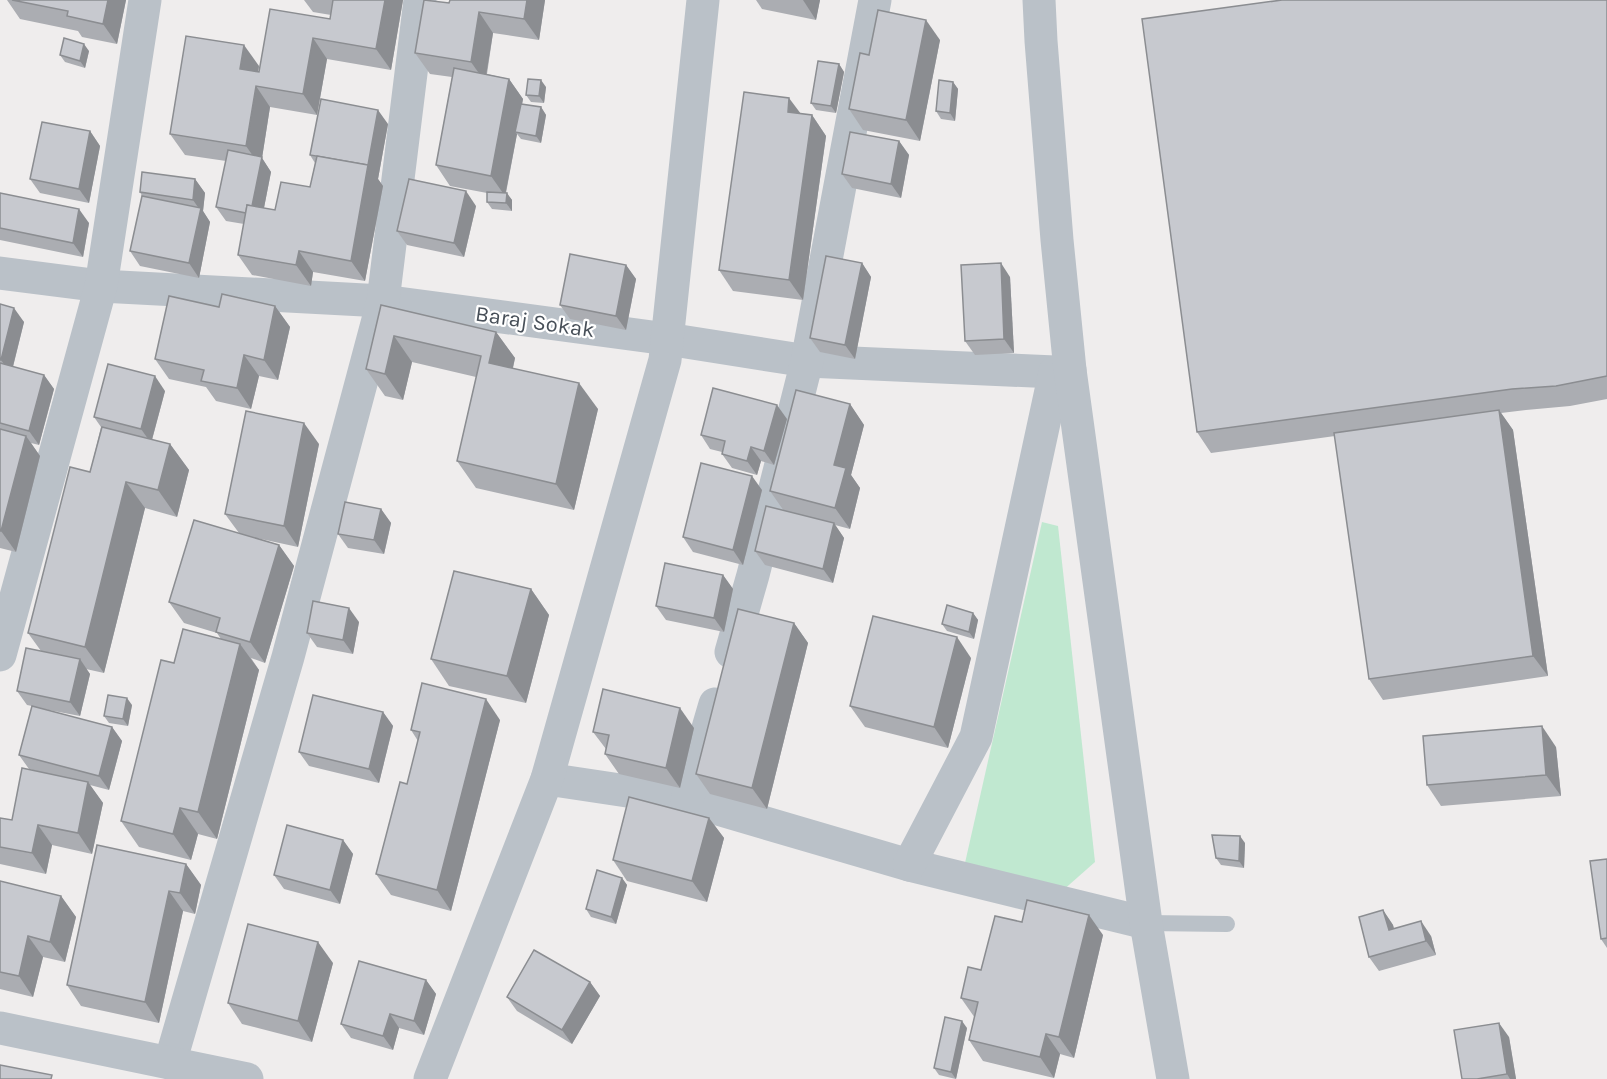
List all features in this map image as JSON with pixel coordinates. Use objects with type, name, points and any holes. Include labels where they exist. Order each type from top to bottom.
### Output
[{"type":"street","points":[[0,655],[101,286],[145,0]]},
{"type":"street","points":[[170,1063],[288,657],[383,301],[420,0]]},
{"type":"street","points":[[430,1079],[547,779],[666,360],[704,0]]},
{"type":"street","points":[[687,800],[753,575],[807,361],[875,0]]},
{"type":"street","points":[[1039,0],[1056,228],[1062,371],[1146,924],[1173,1079]]},
{"type":"street","name":"Baraj Sokak","points":[[0,273],[101,286],[383,301],[667,339],[807,361],[1062,371]]},
{"type":"street","points":[[909,865],[976,737],[1062,371]]},
{"type":"street","points":[[547,779],[687,800],[909,865],[1146,924]]},
{"type":"street","points":[[0,1028],[247,1079]]},
{"type":"lane","points":[[1146,924],[1227,924]]},
{"type":"green space","points":[[1042,522],[1058,526],[1095,862],[1061,892],[965,863]]},
{"type":"building","points":[[12,0],[108,0],[103,24],[67,16],[68,11]]},
{"type":"building","points":[[333,0],[385,0],[376,49],[313,38],[303,94],[256,86],[246,146],[170,134],[186,36],[244,45],[240,69],[259,72],[270,9],[330,19]]},
{"type":"building","points":[[424,0],[449,3],[450,0],[527,0],[524,19],[479,12],[471,62],[415,53]]},
{"type":"building","points":[[1282,0],[1607,0],[1607,376],[1556,386],[1512,389],[1197,432],[1142,19]]},
{"type":"building","points":[[878,10],[926,20],[906,120],[849,109],[860,53],[869,55]]},
{"type":"building","points":[[64,38],[84,44],[80,61],[60,55]]},
{"type":"building","points":[[818,61],[839,64],[831,106],[811,103]]},
{"type":"building","points":[[454,68],[509,79],[491,176],[436,165]]},
{"type":"building","points":[[528,79],[541,80],[539,96],[526,95]]},
{"type":"building","points":[[939,80],[953,82],[950,113],[936,111]]},
{"type":"building","points":[[744,92],[789,98],[788,112],[812,115],[789,280],[719,270]]},
{"type":"building","points":[[321,99],[378,110],[368,165],[310,155]]},
{"type":"building","points":[[521,104],[541,107],[536,136],[515,132]]},
{"type":"building","points":[[42,122],[90,131],[79,189],[30,179]]},
{"type":"building","points":[[850,132],[899,141],[891,184],[842,174]]},
{"type":"building","points":[[228,150],[262,157],[252,206],[247,205],[246,213],[216,207]]},
{"type":"building","points":[[317,156],[368,165],[351,261],[299,251],[296,265],[238,255],[247,205],[275,210],[281,182],[310,187]]},
{"type":"building","points":[[142,172],[195,179],[193,200],[140,192]]},
{"type":"building","points":[[409,179],[466,191],[454,243],[397,231]]},
{"type":"building","points":[[487,192],[507,193],[506,203],[487,202]]},
{"type":"building","points":[[0,193],[79,209],[73,243],[0,228]]},
{"type":"building","points":[[142,196],[201,208],[189,263],[130,251]]},
{"type":"building","points":[[570,254],[626,265],[616,316],[560,305]]},
{"type":"building","points":[[826,256],[862,263],[845,345],[810,338]]},
{"type":"building","points":[[1001,263],[1004,339],[965,341],[961,265]]},
{"type":"building","points":[[222,294],[275,306],[264,360],[244,355],[237,388],[201,381],[204,370],[155,359],[169,296],[219,307]]},
{"type":"building","points":[[0,304],[14,308],[1,360],[0,360]]},
{"type":"building","points":[[381,305],[496,332],[489,363],[579,383],[556,484],[457,461],[481,356],[394,336],[385,374],[366,369]]},
{"type":"building","points":[[0,363],[44,375],[29,431],[0,423]]},
{"type":"building","points":[[108,364],[155,376],[141,429],[94,417]]},
{"type":"building","points":[[713,388],[777,405],[764,451],[751,447],[747,461],[722,454],[725,441],[701,435]]},
{"type":"building","points":[[796,390],[850,404],[834,465],[846,468],[835,508],[770,491]]},
{"type":"building","points":[[1499,410],[1533,656],[1369,679],[1334,433]]},
{"type":"building","points":[[246,411],[304,423],[284,526],[225,514]]},
{"type":"building","points":[[102,427],[170,444],[158,490],[126,482],[85,647],[28,633],[70,467],[90,472]]},
{"type":"building","points":[[0,429],[26,436],[1,531],[0,531]]},
{"type":"building","points":[[701,463],[752,476],[733,550],[683,537]]},
{"type":"building","points":[[345,502],[381,509],[374,540],[338,534]]},
{"type":"building","points":[[766,506],[834,523],[823,569],[755,551]]},
{"type":"building","points":[[194,520],[279,545],[250,642],[216,632],[220,618],[169,602]]},
{"type":"building","points":[[665,563],[723,575],[714,618],[656,606]]},
{"type":"building","points":[[454,571],[531,589],[507,676],[431,659]]},
{"type":"building","points":[[313,601],[349,608],[343,640],[307,633]]},
{"type":"building","points":[[947,605],[973,613],[969,632],[942,624]]},
{"type":"building","points":[[738,609],[794,623],[752,788],[696,774]]},
{"type":"building","points":[[873,616],[957,637],[934,727],[850,706]]},
{"type":"building","points":[[183,629],[240,644],[198,812],[180,808],[173,834],[121,821],[161,660],[174,663]]},
{"type":"building","points":[[26,648],[80,659],[70,702],[17,691]]},
{"type":"building","points":[[422,683],[486,699],[437,890],[376,874],[400,782],[407,784],[420,732],[411,730]]},
{"type":"building","points":[[603,689],[680,708],[666,768],[605,754],[609,735],[593,732]]},
{"type":"building","points":[[108,695],[127,698],[123,719],[104,716]]},
{"type":"building","points":[[313,695],[383,712],[369,769],[299,752]]},
{"type":"building","points":[[32,706],[112,727],[99,776],[19,755]]},
{"type":"building","points":[[1542,726],[1546,775],[1427,785],[1423,736]]},
{"type":"building","points":[[22,768],[88,782],[78,833],[38,825],[32,853],[0,847],[0,818],[12,820]]},
{"type":"building","points":[[629,797],[709,818],[692,881],[613,860]]},
{"type":"building","points":[[287,825],[343,840],[330,890],[274,875]]},
{"type":"building","points":[[1212,835],[1240,836],[1239,861],[1216,858]]},
{"type":"building","points":[[97,845],[186,864],[180,893],[169,891],[145,1002],[67,985]]},
{"type":"building","points":[[1607,859],[1607,938],[1601,939],[1590,861]]},
{"type":"building","points":[[597,870],[622,878],[611,917],[586,909]]},
{"type":"building","points":[[0,881],[61,896],[50,942],[28,936],[19,976],[0,972]]},
{"type":"building","points":[[1027,900],[1089,915],[1059,1037],[1046,1034],[1040,1057],[969,1040],[978,1002],[961,998],[968,967],[981,970],[995,916],[1022,922]]},
{"type":"building","points":[[1383,910],[1389,930],[1421,921],[1426,941],[1369,957],[1359,917]]},
{"type":"building","points":[[248,924],[318,942],[298,1021],[228,1003]]},
{"type":"building","points":[[534,950],[590,982],[562,1030],[507,997]]},
{"type":"building","points":[[359,961],[426,980],[414,1021],[390,1014],[383,1036],[341,1024]]},
{"type":"building","points":[[945,1017],[962,1021],[951,1072],[934,1068]]},
{"type":"building","points":[[1499,1023],[1507,1074],[1462,1079],[1454,1030]]},
{"type":"building","points":[[0,1065],[52,1075],[51,1079],[0,1079]]}]
